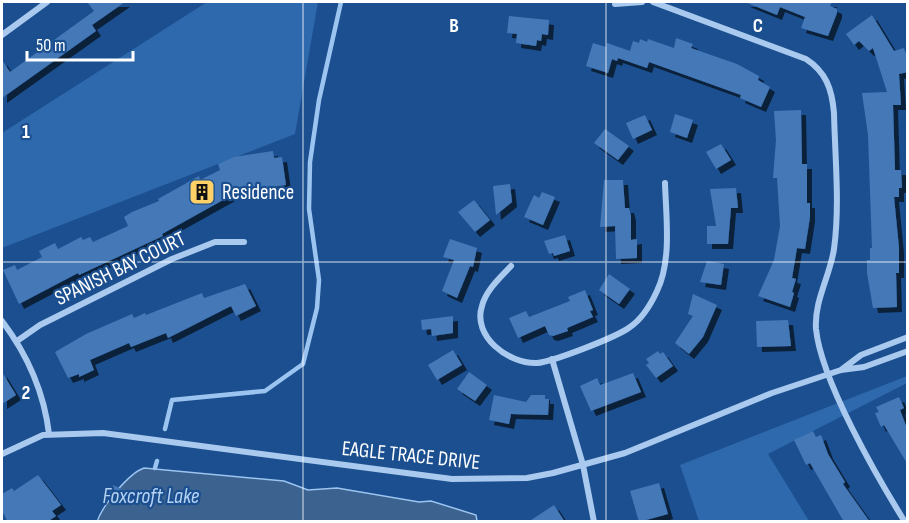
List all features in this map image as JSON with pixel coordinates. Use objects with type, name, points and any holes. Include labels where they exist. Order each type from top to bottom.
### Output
[{"type":"street","points":[[2,35],[47,2]]},
{"type":"street","points":[[615,4],[642,2]]},
{"type":"street","points":[[653,2],[806,59],[817,67],[827,80],[833,96],[836,232],[833,253],[818,306],[816,327],[828,375],[884,488],[905,522]]},
{"type":"street","points":[[511,266],[491,288],[482,305],[480,319],[484,333],[494,346],[508,356],[537,363],[630,328],[647,310],[658,289],[663,270],[665,183]]},
{"type":"street","name":"SPANISH BAY COURT","points":[[16,341],[40,325],[172,259],[215,242],[244,242]]},
{"type":"street","points":[[2,321],[34,374],[49,434]]},
{"type":"street","name":"EAGLE TRACE DRIVE","points":[[841,370],[861,355],[908,337]]},
{"type":"street","name":"EAGLE TRACE DRIVE","points":[[2,454],[30,440],[49,434],[103,432],[452,479],[527,478],[625,453],[763,396],[841,370],[864,367],[908,351]]},
{"type":"street","points":[[552,359],[583,465],[594,522]]},
{"type":"shaded area","points":[[207,2],[318,2],[295,134],[2,248],[2,133]]},
{"type":"shaded area","points":[[907,376],[907,383],[768,454],[809,521],[699,521],[680,465]]},
{"type":"water","name":"Foxcroft Lake","points":[[144,468],[284,481],[308,490],[337,488],[419,502],[431,501],[476,515],[477,521],[97,522],[117,491],[131,476]]},
{"type":"building","points":[[87,2],[125,2],[92,25],[96,31],[2,98],[2,60],[10,72],[94,11]]},
{"type":"building","points":[[745,2],[832,2],[830,6],[837,9],[837,13],[828,36],[801,28],[805,17],[780,7],[777,15]]},
{"type":"building","points":[[872,15],[894,51],[904,48],[908,60],[908,72],[899,74],[901,105],[893,105],[895,170],[901,170],[902,188],[899,188],[899,197],[894,197],[899,248],[899,273],[896,273],[897,307],[873,308],[867,273],[867,260],[870,260],[870,248],[872,248],[868,135],[862,93],[887,92],[873,48],[869,51],[859,41],[854,45],[846,34]]},
{"type":"building","points":[[509,16],[549,20],[548,35],[542,34],[541,41],[537,40],[536,46],[516,43],[517,34],[507,33]]},
{"type":"building","points":[[676,38],[693,44],[691,48],[737,64],[759,76],[758,80],[770,87],[761,107],[740,98],[741,95],[649,62],[647,68],[618,58],[617,61],[612,59],[608,73],[586,66],[593,43],[606,47],[607,43],[630,51],[633,41],[639,43],[640,39],[647,42],[648,39],[674,48]]},
{"type":"building","points":[[801,110],[802,164],[807,164],[807,203],[810,203],[810,217],[805,249],[797,248],[792,278],[796,279],[790,307],[758,296],[774,260],[780,226],[777,178],[773,178],[776,140],[774,111]]},
{"type":"building","points":[[675,114],[693,120],[687,138],[670,132]]},
{"type":"building","points":[[645,115],[652,130],[633,139],[626,123]]},
{"type":"building","points":[[605,129],[629,146],[618,160],[594,143]]},
{"type":"building","points":[[721,144],[731,160],[716,169],[706,152]]},
{"type":"building","points":[[273,151],[274,158],[282,157],[286,185],[259,189],[258,187],[232,195],[162,234],[163,236],[79,275],[78,273],[19,304],[3,270],[15,265],[17,270],[42,257],[39,251],[55,243],[58,249],[81,237],[83,240],[90,237],[93,242],[128,226],[124,217],[132,212],[159,201],[158,199],[199,176],[200,180],[220,170],[218,164],[234,157]]},
{"type":"building","points":[[604,180],[623,180],[625,208],[629,208],[631,216],[631,240],[637,239],[637,258],[616,259],[615,226],[600,227]]},
{"type":"building","points":[[510,184],[512,202],[496,215],[493,186]]},
{"type":"building","points":[[736,188],[738,208],[731,208],[728,244],[707,244],[707,226],[716,226],[710,189]]},
{"type":"building","points":[[542,192],[555,197],[543,225],[524,217],[534,195],[539,198]]},
{"type":"building","points":[[474,200],[490,220],[475,232],[458,212]]},
{"type":"building","points":[[565,235],[570,251],[554,256],[553,253],[549,254],[544,241]]},
{"type":"building","points":[[450,239],[477,248],[473,267],[470,266],[457,298],[442,291],[454,260],[443,257]]},
{"type":"building","points":[[707,261],[724,264],[721,285],[700,282]]},
{"type":"building","points":[[609,274],[630,289],[619,304],[599,290]]},
{"type":"building","points":[[245,284],[256,306],[236,316],[231,306],[168,338],[166,333],[131,347],[129,343],[90,360],[94,370],[79,377],[79,374],[68,378],[55,352],[86,334],[132,314],[134,318],[145,313],[146,315],[202,293],[204,298]]},
{"type":"building","points":[[585,290],[593,310],[590,311],[593,317],[567,328],[568,331],[553,336],[549,335],[545,326],[518,338],[509,318],[526,311],[529,317],[570,301],[568,297]]},
{"type":"building","points":[[693,294],[717,305],[703,337],[689,354],[675,343],[693,316],[688,314]]},
{"type":"building","points":[[453,316],[453,333],[432,336],[431,329],[422,330],[421,320]]},
{"type":"building","points":[[788,320],[791,346],[757,347],[756,321]]},
{"type":"building","points":[[453,350],[462,365],[437,380],[428,365]]},
{"type":"building","points":[[658,351],[660,354],[663,352],[673,366],[656,378],[646,365],[649,363],[646,359]]},
{"type":"building","points":[[2,372],[16,395],[2,404]]},
{"type":"building","points":[[469,372],[487,385],[475,401],[457,389]]},
{"type":"building","points":[[633,373],[641,392],[591,411],[580,386],[597,378],[600,385]]},
{"type":"building","points":[[494,395],[526,402],[531,395],[545,395],[545,399],[549,399],[548,415],[511,414],[509,424],[489,420]]},
{"type":"building","points":[[899,397],[904,408],[900,410],[908,431],[908,465],[884,425],[881,427],[875,413],[879,412],[876,407]]},
{"type":"building","points":[[813,431],[816,437],[821,435],[828,454],[845,482],[843,484],[870,522],[844,522],[810,463],[806,465],[794,440]]},
{"type":"building","points":[[38,475],[61,505],[52,511],[56,516],[47,522],[8,522],[2,511],[2,494],[12,488],[14,491]]},
{"type":"building","points":[[659,483],[668,514],[639,522],[630,491]]},
{"type":"building","points":[[113,485],[124,490],[119,500],[108,495]]},
{"type":"building","points":[[554,505],[565,522],[528,522]]},
{"type":"waterway","points":[[165,429],[172,400],[265,391],[303,364],[317,308],[319,280],[309,209],[310,162],[319,100],[341,2]]},
{"type":"waterway","points":[[155,468],[157,461]]},
{"type":"place","name":"Residence","points":[[202,192]]}]
